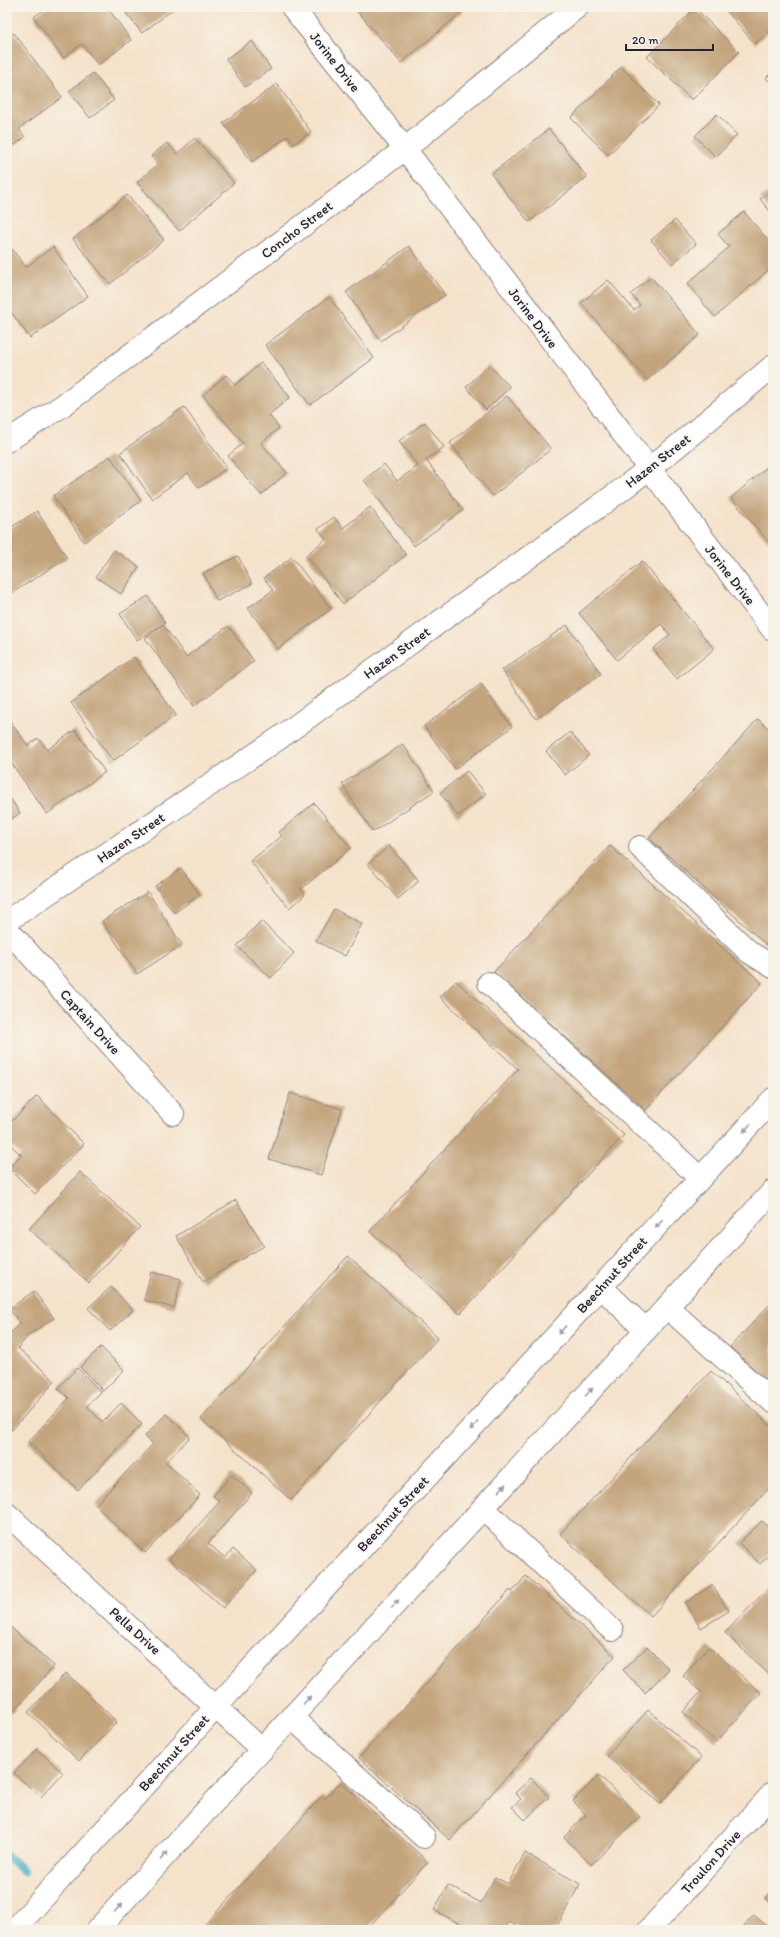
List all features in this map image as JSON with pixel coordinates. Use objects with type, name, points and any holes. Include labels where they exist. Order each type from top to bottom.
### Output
[{"type":"street","name":"Jorine Drive","points":[[292,7],[405,149],[648,469],[773,630]]},
{"type":"street","name":"Concho Street","points":[[7,441],[62,406],[405,149],[577,7]]},
{"type":"street","name":"Hazen Street","points":[[7,921],[278,739],[648,469],[773,366]]},
{"type":"street","points":[[640,847],[750,952],[773,968]]},
{"type":"street","name":"Captain Drive","points":[[7,929],[173,1114]]},
{"type":"street","points":[[489,983],[700,1178]]},
{"type":"street","name":"Beechnut Street","points":[[14,1930],[773,1099]]},
{"type":"street","points":[[97,1930],[773,1190]]},
{"type":"street","points":[[601,1287],[646,1330]]},
{"type":"street","points":[[667,1307],[773,1402]]},
{"type":"street","points":[[483,1508],[612,1630]]},
{"type":"street","name":"Pella Drive","points":[[7,1514],[217,1706],[262,1750]]},
{"type":"street","points":[[292,1718],[424,1837]]},
{"type":"street","name":"Troulon Drive","points":[[649,1930],[773,1793]]},
{"type":"building","points":[[48,7],[107,7],[131,40],[98,65],[82,44],[63,58],[34,17]]},
{"type":"building","points":[[121,7],[176,7],[142,33]]},
{"type":"building","points":[[354,7],[458,7],[462,12],[401,63]]},
{"type":"building","points":[[723,7],[773,7],[773,28],[755,44]]},
{"type":"building","points":[[695,8],[739,52],[692,100],[647,57]]},
{"type":"building","points":[[14,33],[62,97],[19,129],[25,137],[7,151],[7,38]]},
{"type":"building","points":[[252,41],[271,69],[245,87],[226,59]]},
{"type":"building","points":[[621,67],[659,105],[608,155],[571,118]]},
{"type":"building","points":[[773,71],[773,85],[766,78]]},
{"type":"building","points":[[93,73],[114,100],[90,118],[69,91]]},
{"type":"building","points":[[277,84],[311,132],[294,144],[288,136],[252,162],[223,123]]},
{"type":"building","points":[[717,114],[737,135],[716,157],[695,136]]},
{"type":"building","points":[[549,129],[587,177],[529,222],[491,174]]},
{"type":"building","points":[[195,138],[234,183],[179,231],[137,182],[158,164],[151,156],[167,143],[177,154]]},
{"type":"building","points":[[773,188],[773,215],[760,199]]},
{"type":"building","points":[[127,195],[164,240],[110,284],[73,239]]},
{"type":"building","points":[[744,212],[773,246],[773,266],[715,317],[687,284],[729,247],[718,234]]},
{"type":"building","points":[[675,220],[696,244],[672,264],[651,240]]},
{"type":"building","points":[[7,243],[26,267],[53,247],[88,296],[30,338],[11,312],[7,315]]},
{"type":"building","points":[[409,246],[445,295],[381,341],[346,292]]},
{"type":"building","points":[[651,277],[700,335],[647,380],[581,303],[608,280],[634,310],[640,305],[631,294]]},
{"type":"building","points":[[329,297],[374,358],[310,405],[265,345]]},
{"type":"building","points":[[261,363],[290,397],[269,415],[279,428],[261,443],[287,473],[261,495],[228,456],[243,443],[203,395],[226,375],[235,385]]},
{"type":"building","points":[[489,365],[510,387],[486,410],[466,387]]},
{"type":"building","points":[[507,396],[551,449],[493,496],[450,443]]},
{"type":"building","points":[[184,407],[227,468],[199,488],[188,473],[152,499],[120,453]]},
{"type":"building","points":[[425,422],[444,447],[426,460],[463,510],[414,546],[364,480],[384,464],[397,481],[418,466],[399,441]]},
{"type":"building","points":[[110,456],[141,501],[84,542],[53,496]]},
{"type":"building","points":[[773,462],[773,547],[731,498]]},
{"type":"building","points":[[370,507],[406,555],[343,604],[306,555],[326,539],[318,529],[334,517],[343,528]]},
{"type":"building","points":[[37,511],[67,558],[7,596],[7,530]]},
{"type":"building","points":[[114,550],[139,567],[121,594],[96,577]]},
{"type":"building","points":[[238,556],[252,584],[217,601],[203,573]]},
{"type":"building","points":[[292,557],[331,609],[278,649],[248,608],[273,590],[264,578]]},
{"type":"building","points":[[642,561],[714,649],[677,679],[653,649],[670,635],[661,624],[617,660],[579,613]]},
{"type":"building","points":[[148,596],[165,623],[137,640],[120,614]]},
{"type":"building","points":[[163,625],[186,657],[228,626],[254,661],[194,706],[145,638]]},
{"type":"building","points":[[567,625],[601,674],[536,719],[502,670]]},
{"type":"building","points":[[134,657],[176,715],[113,761],[71,703]]},
{"type":"building","points":[[481,684],[512,727],[455,769],[424,726]]},
{"type":"building","points":[[7,717],[28,746],[38,738],[47,750],[75,730],[105,772],[47,814],[7,757]]},
{"type":"building","points":[[758,719],[773,733],[773,951],[649,838]]},
{"type":"building","points":[[570,732],[589,755],[565,775],[546,751]]},
{"type":"building","points":[[403,744],[434,791],[373,832],[342,784]]},
{"type":"building","points":[[467,771],[486,794],[458,816],[440,793]]},
{"type":"building","points":[[7,794],[20,813],[7,822]]},
{"type":"building","points":[[314,803],[351,848],[301,889],[305,895],[289,908],[250,861],[282,836],[279,832]]},
{"type":"building","points":[[389,846],[419,881],[398,899],[368,864]]},
{"type":"building","points":[[610,846],[762,983],[646,1110],[494,972]]},
{"type":"building","points":[[181,868],[200,895],[174,913],[155,886]]},
{"type":"building","points":[[148,892],[182,945],[137,974],[102,921]]},
{"type":"building","points":[[334,909],[362,924],[345,956],[316,941]]},
{"type":"building","points":[[261,921],[294,953],[271,978],[237,946]]},
{"type":"building","points":[[456,981],[624,1135],[460,1314],[370,1231],[518,1069],[440,997]]},
{"type":"building","points":[[290,1093],[342,1109],[321,1175],[269,1159]]},
{"type":"building","points":[[37,1096],[84,1144],[35,1194],[9,1168],[21,1155],[7,1141],[7,1126]]},
{"type":"building","points":[[80,1172],[140,1227],[89,1283],[29,1229]]},
{"type":"building","points":[[236,1200],[264,1246],[203,1282],[176,1236]]},
{"type":"building","points":[[348,1256],[438,1338],[291,1500],[201,1419]]},
{"type":"building","points":[[151,1272],[181,1279],[174,1308],[144,1300]]},
{"type":"building","points":[[111,1287],[133,1310],[110,1331],[88,1308]]},
{"type":"building","points":[[34,1291],[54,1318],[29,1335],[18,1348],[55,1381],[12,1430],[7,1426],[7,1337],[20,1323],[9,1309]]},
{"type":"building","points":[[773,1301],[773,1387],[730,1347]]},
{"type":"building","points":[[101,1347],[124,1370],[103,1391],[80,1367]]},
{"type":"building","points":[[77,1368],[101,1392],[87,1406],[102,1422],[121,1403],[142,1424],[78,1490],[28,1442],[69,1398],[58,1388]]},
{"type":"building","points":[[711,1371],[773,1428],[773,1484],[651,1616],[560,1534]]},
{"type":"building","points":[[166,1414],[190,1437],[166,1462],[200,1495],[145,1553],[95,1505],[153,1444],[145,1436]]},
{"type":"building","points":[[232,1475],[252,1493],[208,1543],[225,1558],[233,1549],[257,1570],[223,1608],[169,1559],[220,1501],[213,1496]]},
{"type":"building","points":[[762,1521],[773,1532],[773,1552],[760,1564],[739,1543]]},
{"type":"building","points":[[526,1576],[615,1656],[450,1840],[359,1758],[510,1590],[512,1592]]},
{"type":"building","points":[[712,1585],[729,1611],[701,1628],[685,1603]]},
{"type":"building","points":[[769,1587],[773,1591],[772,1677],[725,1633]]},
{"type":"building","points":[[7,1624],[54,1666],[11,1714],[7,1710]]},
{"type":"building","points":[[647,1647],[669,1669],[645,1693],[623,1670]]},
{"type":"building","points":[[709,1647],[761,1693],[716,1742],[683,1712],[701,1692],[683,1676]]},
{"type":"building","points":[[66,1673],[117,1722],[79,1761],[28,1712]]},
{"type":"building","points":[[648,1710],[701,1757],[660,1804],[607,1756]]},
{"type":"building","points":[[37,1749],[63,1773],[41,1797],[14,1773]]},
{"type":"building","points":[[599,1775],[640,1817],[591,1865],[564,1837],[586,1815],[573,1801]]},
{"type":"building","points":[[531,1778],[549,1797],[525,1820],[512,1807],[521,1799],[515,1793]]},
{"type":"building","points":[[341,1782],[428,1862],[366,1930],[200,1930],[322,1796],[325,1799]]},
{"type":"building","points":[[525,1853],[580,1884],[555,1930],[524,1930],[509,1922],[505,1930],[471,1930],[434,1910],[448,1885],[481,1903],[495,1877],[508,1884]]},
{"type":"building","points":[[773,1891],[773,1905],[766,1898]]},
{"type":"building","points":[[754,1915],[771,1930],[740,1930]]},
{"type":"waterway","points":[[7,1856],[24,1871]]}]
